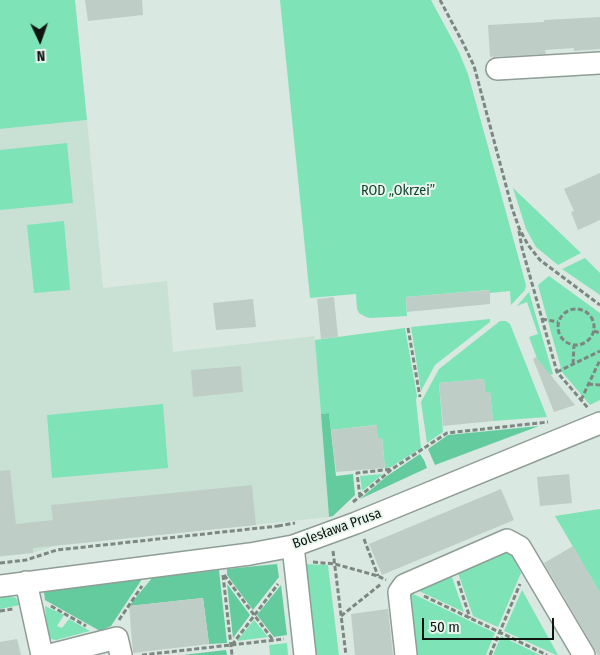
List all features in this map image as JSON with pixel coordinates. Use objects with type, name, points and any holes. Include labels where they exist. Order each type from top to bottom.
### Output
[{"type":"street","points":[[497,69],[600,63]]},
{"type":"street","name":"Bolesława Prusa","points":[[0,586],[250,554],[286,540],[356,523],[597,415]]},
{"type":"street","points":[[286,540],[305,655]]},
{"type":"street","points":[[406,655],[399,592],[404,585],[507,540],[520,547],[584,655]]},
{"type":"street","points":[[26,582],[42,655]]},
{"type":"street","points":[[50,655],[117,638],[121,655]]},
{"type":"path","points":[[440,0],[474,66],[557,372],[588,409],[597,415]]},
{"type":"path","points":[[519,228],[528,245],[540,260],[600,305]]},
{"type":"path","points":[[572,308],[581,309],[588,312],[592,317],[594,331],[588,341],[583,344],[570,344],[563,340],[558,328],[558,322],[565,311],[572,308]]},
{"type":"path","points":[[542,319],[558,322]]},
{"type":"path","points":[[408,328],[420,397]]},
{"type":"path","points":[[594,331],[600,333]]},
{"type":"path","points":[[572,364],[574,345]]},
{"type":"path","points":[[557,372],[600,351]]},
{"type":"path","points":[[581,400],[600,360]]},
{"type":"path","points":[[588,384],[600,386]]},
{"type":"path","points":[[347,507],[392,469],[447,433],[549,422]]},
{"type":"path","points":[[360,497],[357,473],[392,469]]},
{"type":"path","points":[[0,563],[26,560],[57,550],[297,523]]},
{"type":"path","points":[[278,526],[286,540]]},
{"type":"path","points":[[362,532],[378,576]]},
{"type":"path","points":[[332,546],[346,655]]},
{"type":"path","points":[[222,567],[232,655]]},
{"type":"path","points":[[455,573],[470,618]]},
{"type":"path","points":[[223,574],[273,640]]},
{"type":"path","points":[[490,655],[523,577]]},
{"type":"path","points":[[231,645],[283,578]]},
{"type":"path","points":[[341,616],[385,581]]},
{"type":"path","points":[[119,620],[144,583]]},
{"type":"path","points":[[420,594],[547,655]]},
{"type":"path","points":[[43,602],[91,629]]},
{"type":"path","points":[[142,655],[290,639]]},
{"type":"shaded area","points":[[87,120],[103,288],[167,281],[173,352],[315,336],[329,517],[55,546],[33,553],[0,557],[0,129]]},
{"type":"green space","points":[[0,0],[75,0],[87,120],[0,129]]},
{"type":"green space","name":"ROD „Okrzei”","points":[[280,0],[431,0],[459,52],[468,74],[526,285],[525,290],[511,305],[510,291],[490,293],[489,290],[406,297],[407,316],[370,318],[359,313],[356,294],[310,298]]},
{"type":"green space","points":[[67,143],[73,203],[0,210],[0,150]]},
{"type":"green space","points":[[513,188],[581,253],[558,265],[536,247],[526,229]]},
{"type":"green space","points":[[64,221],[70,290],[34,293],[27,225]]},
{"type":"green space","points":[[585,258],[600,273],[600,295],[562,269]]},
{"type":"green space","points":[[549,276],[600,313],[600,400],[590,405],[562,372],[538,285]]},
{"type":"green space","points":[[529,292],[553,374],[544,377],[529,337],[538,334],[527,302],[517,306]]},
{"type":"green space","points":[[490,319],[490,322],[435,365],[421,391],[411,327]]},
{"type":"green space","points":[[500,321],[506,321],[510,324],[547,417],[493,421],[490,392],[485,392],[484,379],[439,383],[443,432],[427,443],[421,402],[439,369]]},
{"type":"green space","points":[[405,328],[417,396],[421,448],[391,467],[385,468],[382,438],[378,438],[376,425],[331,430],[329,413],[321,414],[315,340]]},
{"type":"green space","points":[[163,404],[168,468],[52,478],[47,415]]},
{"type":"green space","points":[[329,413],[336,476],[353,474],[355,495],[333,516],[329,517],[321,414]]},
{"type":"green space","points":[[539,426],[435,465],[428,449],[448,435]]},
{"type":"green space","points":[[420,454],[427,468],[360,499],[387,476]]},
{"type":"green space","points":[[383,474],[362,491],[360,476]]},
{"type":"green space","points":[[600,509],[600,593],[555,516]]},
{"type":"green space","points":[[511,551],[521,573],[498,627],[473,616],[458,573]]},
{"type":"green space","points":[[277,564],[279,577],[253,610],[227,575],[227,569]]},
{"type":"green space","points":[[301,564],[328,565],[339,655],[311,655]]},
{"type":"green space","points":[[219,570],[227,643],[209,644],[203,598],[129,606],[152,578]]},
{"type":"green space","points":[[452,577],[464,612],[417,590]]},
{"type":"green space","points":[[142,579],[111,626],[100,631],[45,600],[44,592],[46,591]]},
{"type":"green space","points":[[227,584],[250,615],[233,638]]},
{"type":"green space","points":[[281,585],[287,635],[274,637],[257,615]]},
{"type":"green space","points":[[522,590],[558,655],[504,631]]},
{"type":"green space","points":[[411,593],[495,633],[486,655],[412,655],[405,598]]},
{"type":"green space","points":[[0,596],[16,598],[20,605],[0,609]]},
{"type":"green space","points":[[45,606],[64,615],[57,626],[62,628],[69,619],[90,631],[56,640],[51,639],[47,634]]},
{"type":"green space","points":[[254,620],[268,637],[237,641]]},
{"type":"green space","points":[[501,636],[540,655],[493,655]]},
{"type":"green space","points":[[287,643],[288,655],[270,655],[269,645]]},
{"type":"green space","points":[[226,650],[227,655],[183,655]]},
{"type":"building","points":[[85,0],[142,0],[143,15],[88,21]]},
{"type":"building","points":[[600,17],[600,49],[574,51],[574,48],[545,50],[546,54],[490,57],[488,25]]},
{"type":"building","points":[[600,173],[600,220],[578,230],[571,212],[574,211],[564,189]]},
{"type":"building","points":[[490,290],[490,304],[407,312],[406,297]]},
{"type":"building","points":[[334,297],[338,337],[321,339],[317,299]]},
{"type":"building","points":[[253,299],[256,327],[216,330],[213,303]]},
{"type":"building","points":[[536,357],[575,405],[554,412],[533,359]]},
{"type":"building","points":[[241,366],[243,392],[193,397],[191,370]]},
{"type":"building","points":[[484,379],[485,392],[490,392],[493,421],[443,426],[439,383]]},
{"type":"building","points":[[377,425],[378,438],[382,438],[385,468],[336,472],[331,430]]},
{"type":"building","points":[[10,470],[16,524],[53,520],[51,505],[252,485],[256,525],[33,548],[33,553],[0,556],[0,471]]},
{"type":"building","points":[[569,474],[572,503],[540,506],[537,477]]},
{"type":"building","points":[[501,489],[514,520],[382,575],[369,544]]},
{"type":"building","points":[[573,546],[600,593],[600,655],[598,655],[544,563]]},
{"type":"building","points":[[203,598],[209,644],[133,653],[129,606]]},
{"type":"building","points":[[388,609],[393,655],[355,655],[351,614]]},
{"type":"building","points":[[17,639],[21,655],[0,655],[0,642]]}]
